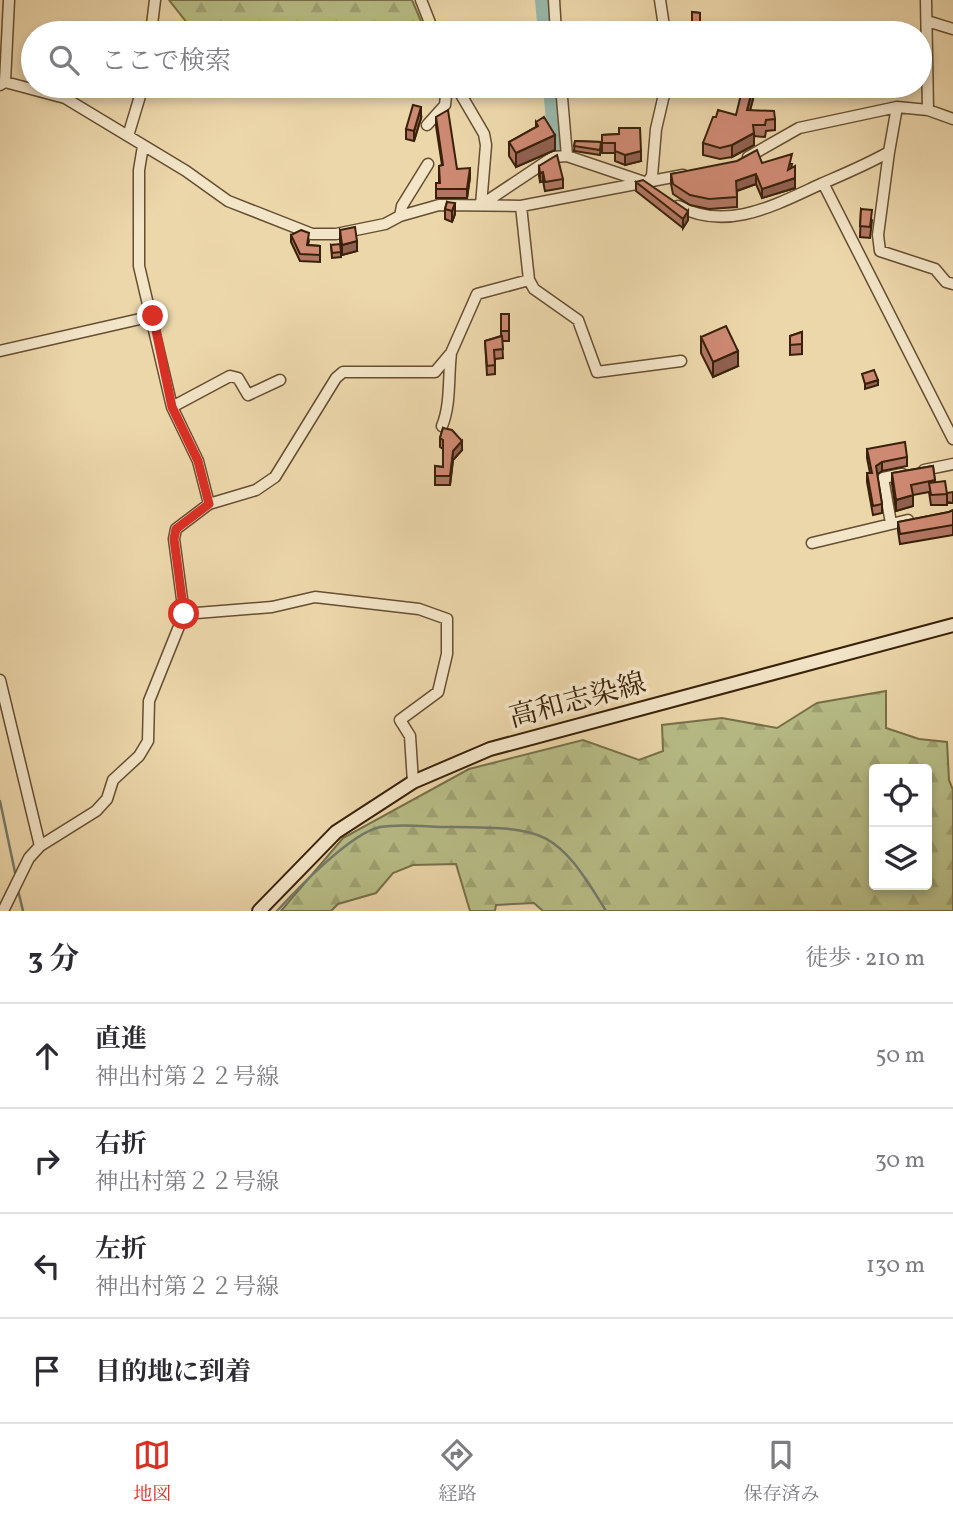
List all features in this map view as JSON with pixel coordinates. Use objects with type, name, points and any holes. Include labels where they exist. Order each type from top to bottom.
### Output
[{"type":"street","points":[[9,0],[2,83],[21,88]]},
{"type":"street","points":[[152,21],[155,0]]},
{"type":"street","points":[[421,0],[429,21]]},
{"type":"street","points":[[554,0],[555,21]]},
{"type":"street","points":[[660,0],[664,21]]},
{"type":"street","points":[[926,0],[927,21]]},
{"type":"street","points":[[932,23],[953,29]]},
{"type":"street","points":[[65,98],[186,171],[228,201],[312,234],[336,234],[385,225],[400,216],[439,205],[520,206],[651,186],[698,172]]},
{"type":"street","points":[[128,136],[139,98]]},
{"type":"street","points":[[427,125],[445,105],[446,98]]},
{"type":"street","points":[[463,98],[484,134],[486,145],[481,206]]},
{"type":"street","points":[[562,98],[567,156]]},
{"type":"street","points":[[651,186],[656,129],[663,98]]},
{"type":"street","points":[[928,98],[928,110]]},
{"type":"street","points":[[897,107],[878,235],[880,251],[934,269],[953,284]]},
{"type":"street","points":[[735,164],[799,128],[897,107],[928,110],[953,119]]},
{"type":"street","points":[[143,146],[139,170],[139,266],[153,316],[172,407],[198,461],[209,504]]},
{"type":"street","points":[[670,201],[693,214],[709,217],[743,215],[770,208],[889,152]]},
{"type":"street","points":[[481,206],[553,157],[567,156],[651,186]]},
{"type":"street","points":[[400,216],[402,206],[428,164]]},
{"type":"street","points":[[823,183],[953,439]]},
{"type":"street","points":[[520,206],[529,280],[534,289],[578,320],[597,372],[681,361]]},
{"type":"street","points":[[442,426],[449,398],[447,383],[451,353],[477,294],[529,280]]},
{"type":"street","points":[[0,351],[153,316]]},
{"type":"street","points":[[3,911],[22,870],[40,846],[96,811],[107,799],[113,780],[139,756],[148,741],[149,701],[184,614],[174,539],[176,529],[209,504],[256,490],[275,477],[336,378],[343,372],[435,372],[451,353]]},
{"type":"street","points":[[172,407],[230,376],[238,378],[248,395],[280,380]]},
{"type":"street","points":[[891,523],[883,478],[953,464]]},
{"type":"street","points":[[812,543],[916,519]]},
{"type":"street","points":[[184,614],[272,607],[315,597],[419,609],[447,619],[447,654],[441,686],[418,710],[400,720],[410,736],[413,782]]},
{"type":"street","name":"高和志染線","points":[[259,911],[336,832],[413,782],[490,749],[953,625]]},
{"type":"street","points":[[0,680],[40,846]]},
{"type":"green space","points":[[169,0],[412,0],[421,21],[186,21]]},
{"type":"green space","points":[[886,691],[886,728],[919,739],[947,742],[949,780],[953,790],[953,911],[543,911],[534,903],[496,905],[495,911],[470,911],[456,864],[413,865],[393,873],[376,893],[338,904],[331,911],[281,911],[343,838],[469,769],[583,740],[639,760],[663,751],[662,725],[722,718],[777,728],[817,703]]},
{"type":"building","points":[[692,12],[700,13],[700,21],[692,21]]},
{"type":"building","points":[[740,98],[750,98],[747,110],[774,111],[775,119],[766,120],[765,125],[753,125],[754,133],[732,145],[720,148],[703,143],[718,110],[736,115]]},
{"type":"building","points":[[413,105],[421,107],[414,131],[406,129]]},
{"type":"building","points":[[448,110],[457,169],[470,168],[467,189],[436,189],[436,183],[440,183],[439,166],[443,165],[436,117]]},
{"type":"building","points":[[544,117],[555,135],[516,153],[509,142],[538,126],[536,122]]},
{"type":"building","points":[[619,128],[640,128],[641,151],[625,155],[615,151],[615,143],[602,143],[602,135],[619,134]]},
{"type":"building","points":[[575,141],[601,142],[600,150],[574,146]]},
{"type":"building","points":[[757,150],[762,163],[792,154],[788,170],[795,166],[795,178],[762,189],[756,174],[736,181],[737,197],[709,199],[690,195],[673,184],[671,174],[737,161]]},
{"type":"building","points":[[557,155],[563,179],[545,182],[539,166]]},
{"type":"building","points":[[643,180],[688,211],[683,219],[636,182]]},
{"type":"building","points":[[447,202],[455,203],[452,211],[445,209]]},
{"type":"building","points":[[861,209],[872,210],[870,227],[860,226]]},
{"type":"building","points":[[355,227],[357,241],[342,245],[340,230]]},
{"type":"building","points":[[301,230],[309,233],[307,245],[320,246],[320,255],[300,254],[291,235]]},
{"type":"building","points":[[340,244],[341,252],[332,253],[331,245]]},
{"type":"building","points":[[501,314],[509,314],[509,331],[501,331]]},
{"type":"building","points":[[726,326],[738,351],[713,362],[701,337]]},
{"type":"building","points":[[802,332],[802,344],[790,345],[790,336]]},
{"type":"building","points":[[502,336],[503,349],[494,350],[495,365],[487,366],[485,341]]},
{"type":"building","points":[[874,370],[878,380],[865,384],[862,374]]},
{"type":"building","points":[[443,428],[452,430],[462,441],[453,451],[450,476],[435,476],[435,466],[443,467],[443,440],[440,438]]},
{"type":"building","points":[[905,442],[907,457],[882,462],[876,466],[882,504],[873,506],[867,473],[872,473],[867,449]]},
{"type":"building","points":[[933,466],[935,480],[911,485],[913,495],[896,500],[892,473]]},
{"type":"building","points":[[945,481],[947,494],[931,495],[929,483]]},
{"type":"building","points":[[953,510],[953,525],[900,534],[898,522]]},
{"type":"waterway","points":[[544,0],[546,21]]},
{"type":"waterway","points":[[553,98],[557,145]]},
{"type":"waterway","points":[[0,801],[16,877]]},
{"type":"waterway","points":[[277,911],[355,839],[380,827],[406,825],[507,829],[544,838],[559,848],[573,863],[606,911]]},
{"type":"waterway","points":[[18,890],[23,911]]},
{"type":"route","points":[[153,316],[172,407],[198,461],[209,504],[176,529],[174,539],[184,614]]}]
